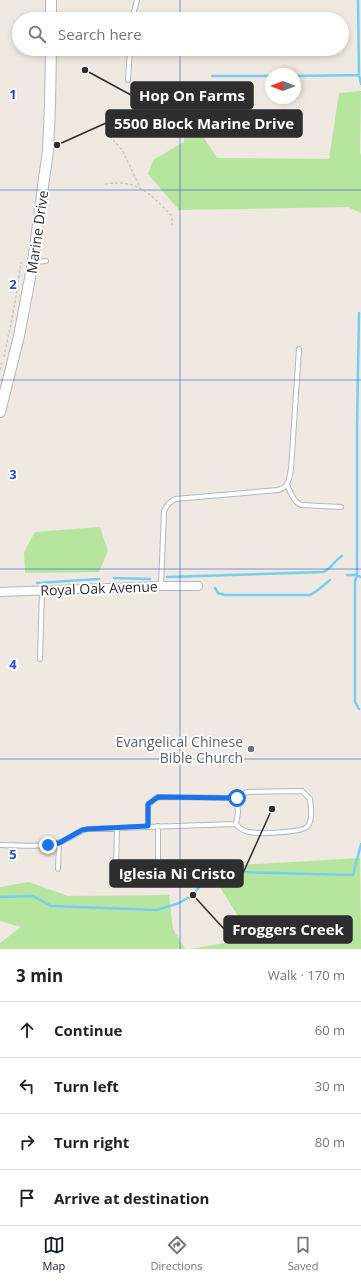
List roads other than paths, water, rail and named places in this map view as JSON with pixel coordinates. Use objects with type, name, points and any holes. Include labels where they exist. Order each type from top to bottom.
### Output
[{"type":"street","points":[[51,0],[51,12]]},
{"type":"street","name":"Marine Drive","points":[[0,412],[19,336],[33,262],[48,151],[51,56]]},
{"type":"street","name":"Royal Oak Avenue","points":[[0,592],[198,586]]},
{"type":"lane","points":[[134,12],[137,0]]},
{"type":"lane","points":[[128,80],[130,56]]},
{"type":"lane","points":[[33,262],[46,261]]},
{"type":"lane","points":[[161,586],[164,511],[168,504],[176,499],[278,490],[284,489],[287,485],[291,469],[299,349]]},
{"type":"lane","points":[[287,485],[296,503],[301,505],[341,507]]},
{"type":"lane","points":[[40,660],[42,590]]},
{"type":"lane","points":[[148,826],[148,804],[158,797],[237,798],[248,792],[302,791],[310,799],[311,818],[308,826],[294,832],[249,832],[240,829],[236,824],[238,813],[237,798]]},
{"type":"lane","points":[[0,846],[48,845],[59,843],[82,830],[88,829],[236,824]]},
{"type":"lane","points":[[117,828],[116,867],[158,866],[158,826]]},
{"type":"lane","points":[[58,869],[59,843]]},
{"type":"waterway","points":[[358,0],[359,75],[361,84]]},
{"type":"waterway","points":[[301,76],[359,75]]},
{"type":"waterway","points":[[212,76],[265,76]]},
{"type":"waterway","points":[[359,313],[357,576],[355,581],[355,702],[359,709]]},
{"type":"waterway","points":[[167,577],[323,572],[342,556]]},
{"type":"waterway","points":[[347,575],[356,575],[361,577]]},
{"type":"waterway","points":[[114,578],[150,579]]},
{"type":"waterway","points":[[37,583],[99,579]]},
{"type":"waterway","points":[[215,588],[218,593],[225,595],[310,595],[330,580]]},
{"type":"waterway","points":[[0,897],[33,896],[51,906],[157,910],[179,903],[193,895],[209,874],[232,872],[353,875],[361,844]]},
{"type":"place","name":"Hop On Farms","points":[[85,70]]},
{"type":"place","name":"5500 Block Marine Drive","points":[[57,145]]},
{"type":"place","name":"Evangelical Chinese Bible Church","points":[[251,749]]},
{"type":"place","name":"Iglesia Ni Cristo","points":[[272,809]]},
{"type":"place","name":"Froggers Creek","points":[[193,895]]}]
